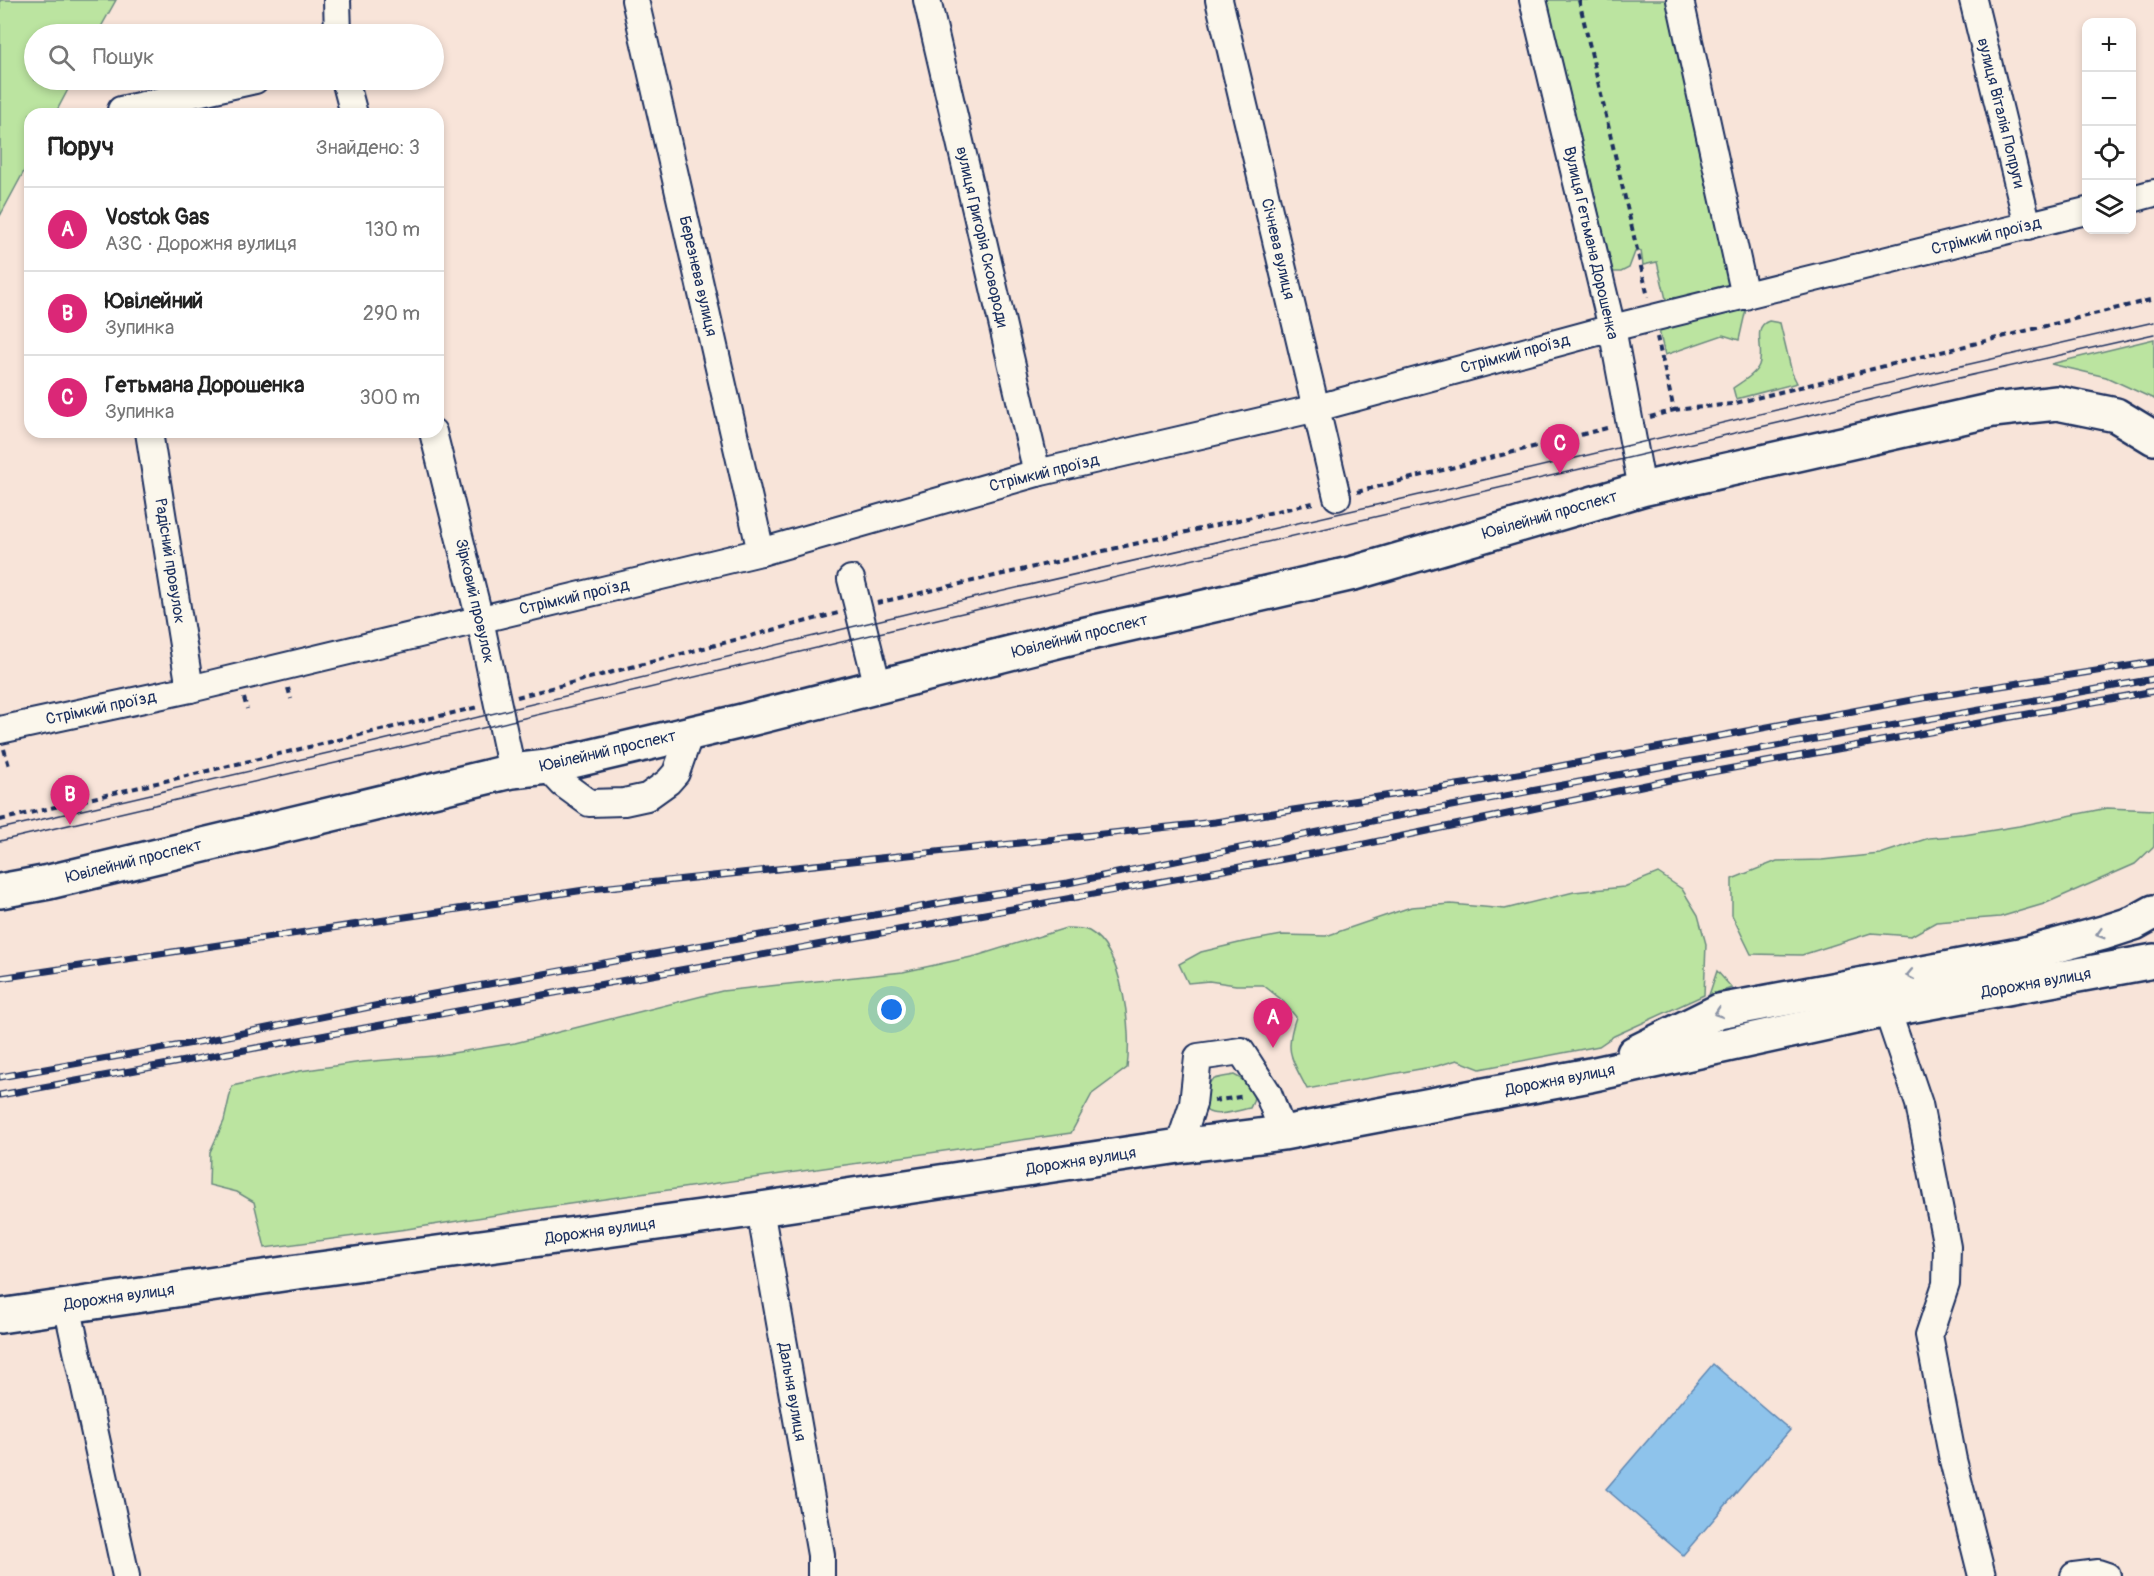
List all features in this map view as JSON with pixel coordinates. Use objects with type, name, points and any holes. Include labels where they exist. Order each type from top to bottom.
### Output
[{"type":"main road","name":"Ювілейний проспект","points":[[0,891],[49,882],[512,771],[547,767],[1073,637],[1354,573],[1642,489],[1993,410],[2057,403],[2116,415],[2154,438]]},
{"type":"main road","points":[[1590,1075],[1719,1011],[2025,954],[2134,923],[2154,912]]},
{"type":"main road","name":"Дорожня вулиця","points":[[0,1316],[1282,1133],[1590,1075],[1887,1010],[2154,961]]},
{"type":"street","name":"Березнева вулиця","points":[[635,0],[761,552]]},
{"type":"street","name":"вулиця Григорія Сковороди","points":[[927,0],[1036,473]]},
{"type":"street","name":"Січнева вулиця","points":[[1219,0],[1337,497]]},
{"type":"street","name":"Вулиця Гетьмана Дорошенка","points":[[1533,0],[1612,328],[1642,489]]},
{"type":"street","points":[[1680,0],[1745,296]]},
{"type":"street","name":"вулиця Віталія Попруги","points":[[1973,0],[2028,226]]},
{"type":"street","points":[[130,108],[210,90]]},
{"type":"street","points":[[348,90],[352,108]]},
{"type":"street","points":[[2136,198],[2154,193]]},
{"type":"street","name":"Стрімкий проїзд","points":[[0,730],[190,689],[761,552],[1036,473],[1317,408],[1612,328],[2082,212]]},
{"type":"street","name":"Радісний провулок","points":[[150,438],[190,689]]},
{"type":"street","name":"Зірковий провулок","points":[[434,438],[480,620],[512,771]]},
{"type":"street","points":[[851,579],[878,687]]},
{"type":"street","points":[[547,767],[563,784],[589,803],[624,802],[647,797],[668,782],[676,773],[690,732]]},
{"type":"street","points":[[1887,1010],[1919,1104],[1947,1247],[1946,1284],[1929,1335],[1953,1460],[1982,1576]]},
{"type":"street","points":[[1179,1146],[1193,1104],[1198,1057],[1241,1052],[1268,1093],[1282,1133]]},
{"type":"street","name":"Дальня вулиця","points":[[760,1209],[821,1555],[821,1576]]},
{"type":"street","points":[[67,1305],[126,1576]]},
{"type":"street","points":[[2074,1576],[2098,1573],[2107,1576]]},
{"type":"path","points":[[1674,410],[1732,404],[2154,299]]},
{"type":"path","points":[[0,820],[498,702],[858,607],[1337,497]]},
{"type":"path","points":[[1193,1104],[1268,1093]]},
{"type":"green space","points":[[0,0],[116,0],[103,24],[24,24],[24,90],[68,90],[58,108],[24,108],[24,171],[0,216]]},
{"type":"green space","points":[[1547,0],[1672,0],[1745,300],[1746,309],[1739,340],[1723,335],[1665,355],[1653,306],[1667,303],[1657,262],[1643,265],[1641,251],[1635,252],[1629,268],[1621,272],[1613,272]]},
{"type":"green space","points":[[1769,321],[1780,323],[1792,373],[1797,383],[1736,399],[1733,388],[1751,375],[1759,365],[1761,328]]},
{"type":"green space","points":[[2154,339],[2154,399],[2106,377],[2051,364]]},
{"type":"green space","points":[[2107,808],[2154,810],[2154,846],[2135,864],[2044,904],[2000,917],[1936,922],[1911,936],[1871,933],[1802,955],[1751,954],[1732,915],[1732,879],[1777,861],[1822,860],[1880,854],[1929,838],[2019,826]]},
{"type":"green space","points":[[1658,873],[1682,889],[1698,915],[1706,944],[1704,995],[1614,1036],[1599,1046],[1480,1069],[1457,1060],[1437,1066],[1307,1089],[1291,1054],[1290,1038],[1296,1017],[1282,1000],[1263,985],[1236,985],[1209,981],[1188,983],[1179,964],[1201,952],[1243,942],[1282,935],[1326,936],[1411,907],[1451,904],[1505,909],[1574,892],[1624,887]]},
{"type":"green space","points":[[1066,928],[1089,931],[1101,941],[1110,956],[1118,973],[1123,993],[1128,1034],[1127,1068],[1092,1094],[1071,1133],[265,1248],[254,1202],[237,1192],[209,1185],[210,1152],[224,1121],[232,1086],[300,1071],[362,1062],[434,1056],[515,1043],[722,991],[903,972],[976,956]]},
{"type":"green space","points":[[1717,971],[1732,988],[1709,995]]},
{"type":"green space","points":[[1234,1075],[1248,1084],[1253,1092],[1254,1097],[1250,1108],[1221,1114],[1208,1111],[1203,1104],[1205,1089],[1211,1081]]},
{"type":"water","points":[[1713,1364],[1790,1430],[1683,1555],[1606,1489]]},
{"type":"tram line","points":[[0,829],[354,747],[951,603],[2154,322]]},
{"type":"tram line","points":[[0,841],[1782,422],[1950,380],[2154,334]]},
{"type":"railway","points":[[0,978],[591,889],[1215,822],[1470,783],[1917,699],[2154,662]]},
{"type":"railway","points":[[0,1077],[204,1041],[428,995],[692,947],[1068,883],[1387,818],[1681,763],[2154,679]]},
{"type":"railway","points":[[0,1095],[1360,845],[1684,777],[2154,691]]},
{"type":"place","name":"Гетьмана Дорошенка","points":[[1560,474]]},
{"type":"place","name":"Ювілейний","points":[[70,825]]},
{"type":"place","name":"Vostok Gas","points":[[1273,1048]]}]
